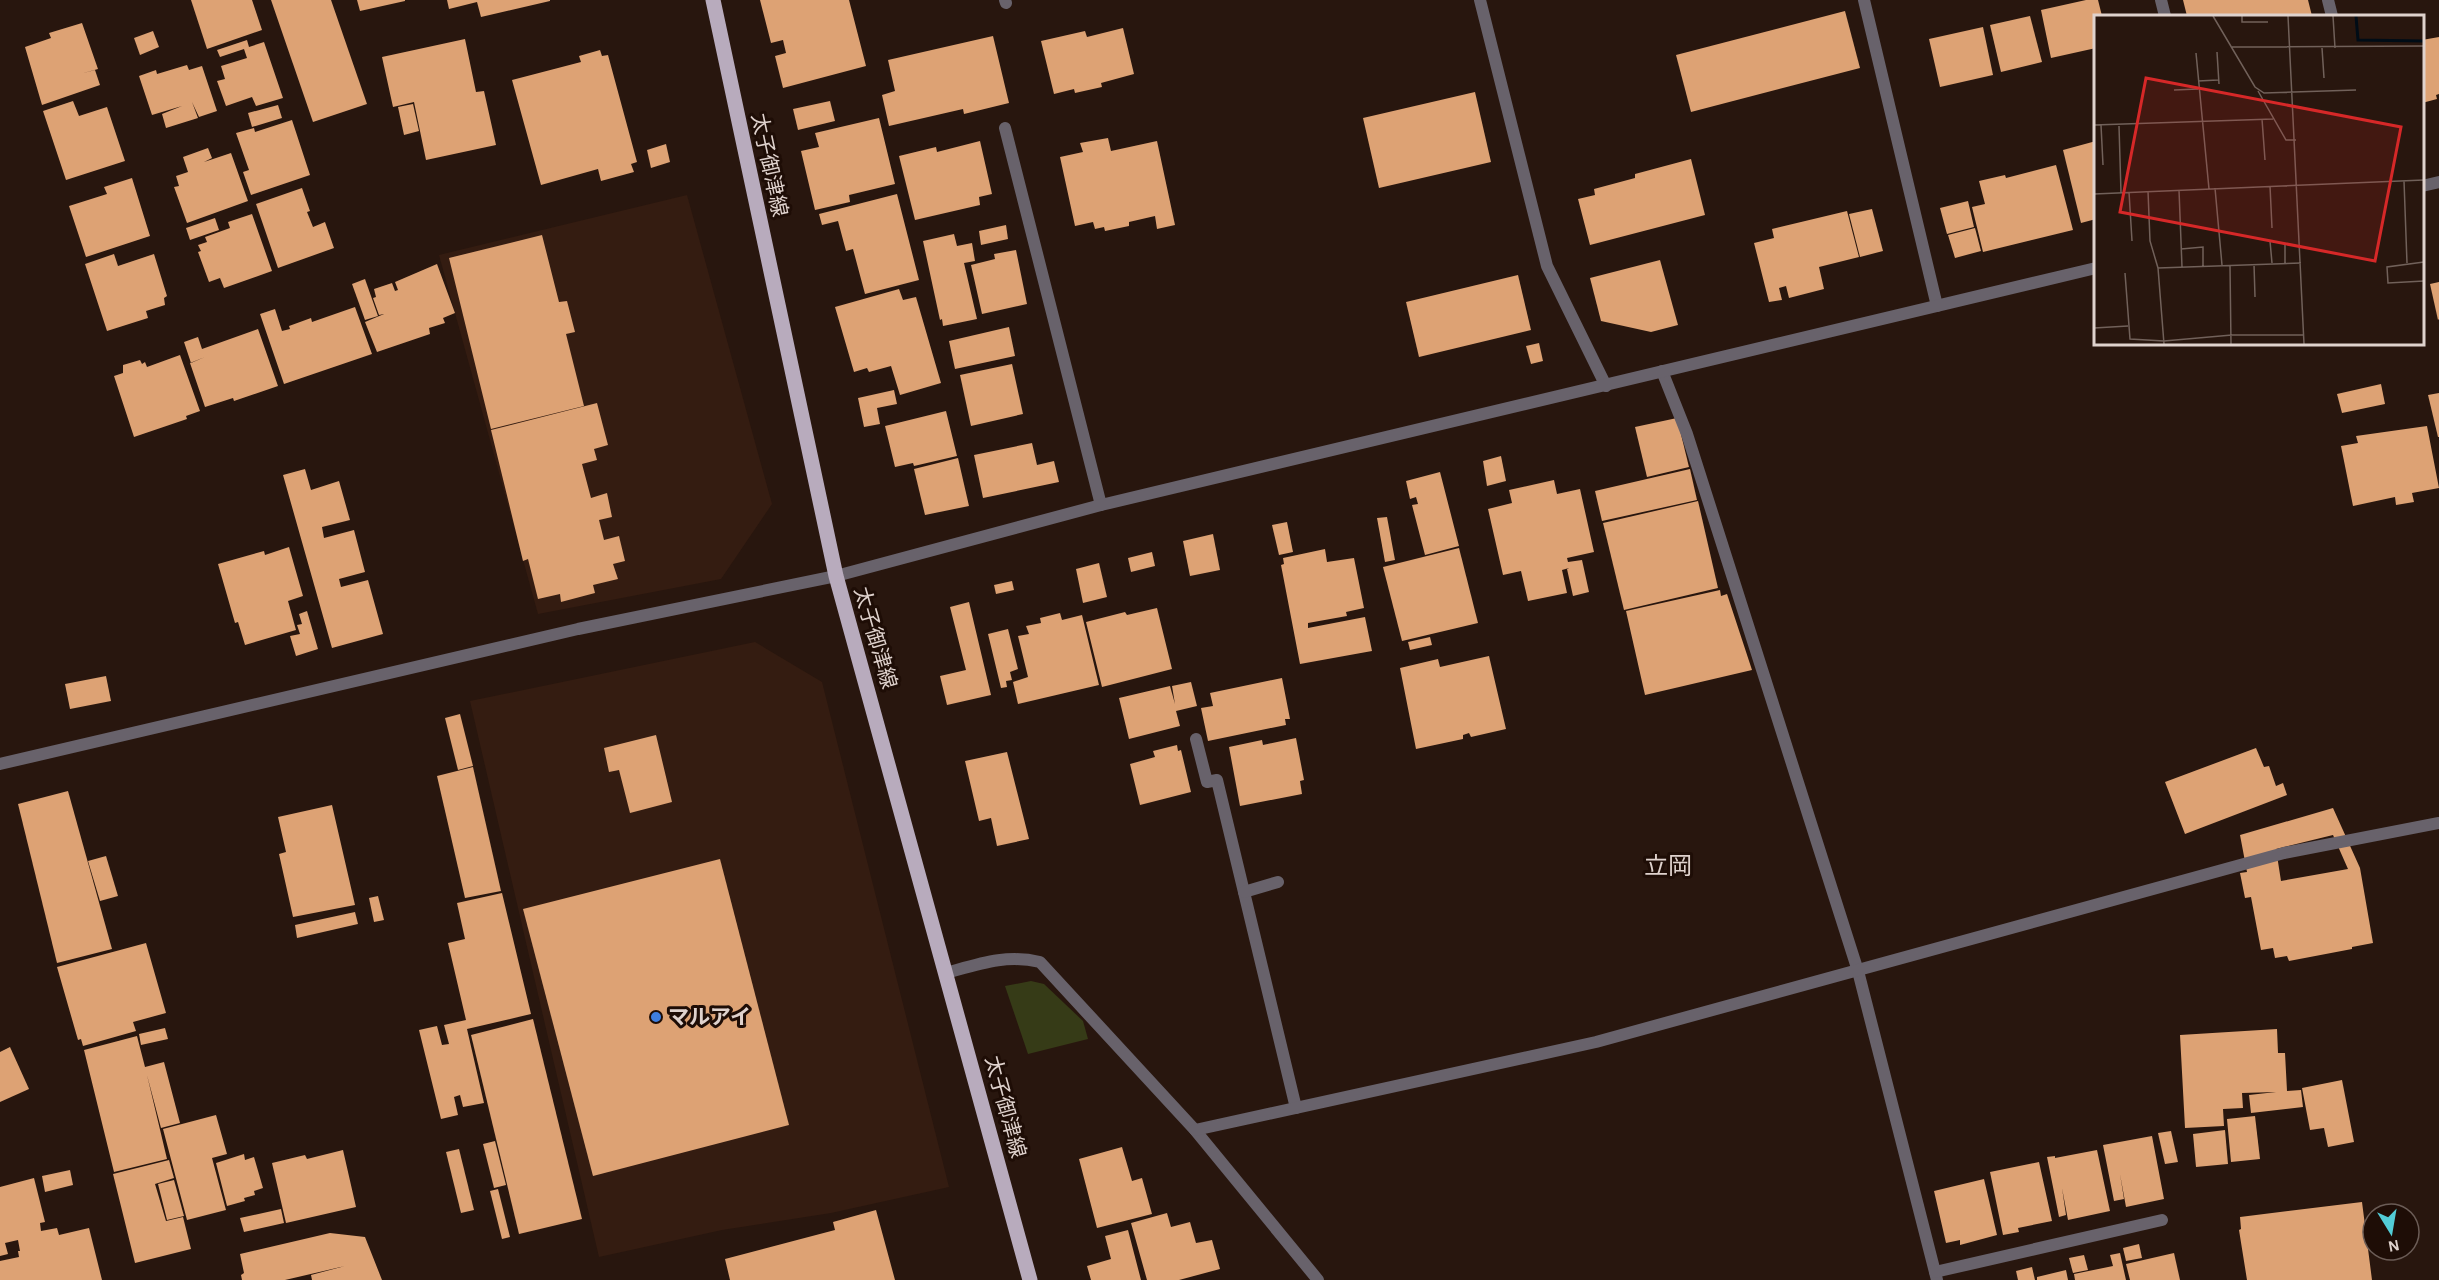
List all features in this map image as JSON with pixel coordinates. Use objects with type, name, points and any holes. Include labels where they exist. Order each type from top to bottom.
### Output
[{"type":"main road","name":"太子御津線","points":[[713,0],[836,576],[1030,1280]]},
{"type":"street","points":[[1480,0],[1547,266],[1606,386]]},
{"type":"street","points":[[1864,0],[1937,306]]},
{"type":"street","points":[[2161,0],[2165,15]]},
{"type":"street","points":[[2328,0],[2332,15]]},
{"type":"street","points":[[1005,128],[1101,505]]},
{"type":"street","points":[[2424,186],[2439,182]]},
{"type":"street","points":[[0,764],[578,629],[836,576],[1101,505],[2094,268]]},
{"type":"street","points":[[1662,370],[1687,434],[1858,971],[1936,1276],[2162,1220]]},
{"type":"street","points":[[1196,739],[1207,782],[1217,780],[1296,1108]]},
{"type":"street","points":[[1195,1130],[1596,1042],[2284,853],[2439,823]]},
{"type":"street","points":[[1244,892],[1278,882]]},
{"type":"street","points":[[946,973],[1003,958],[1020,957],[1040,962],[1195,1130],[1318,1280]]},
{"type":"shaded area","points":[[687,195],[772,504],[721,579],[538,614],[439,255]]},
{"type":"shaded area","points":[[755,642],[822,682],[949,1187],[831,1213],[722,1230],[599,1257],[470,701]]},
{"type":"green space","points":[[1031,981],[1044,984],[1083,1021],[1088,1039],[1028,1054],[1005,986]]},
{"type":"building","points":[[191,0],[252,0],[262,30],[207,49]]},
{"type":"building","points":[[271,0],[331,0],[367,104],[313,122]]},
{"type":"building","points":[[357,0],[405,0],[405,1],[360,11]]},
{"type":"building","points":[[447,0],[550,1],[481,17],[477,2],[449,9]]},
{"type":"building","points":[[760,0],[849,0],[866,66],[783,88],[775,56],[786,53],[783,40],[771,43]]},
{"type":"building","points":[[2086,0],[2098,0],[2102,15],[2094,15],[2094,48],[2051,58],[2041,10]]},
{"type":"building","points":[[2183,0],[2308,0],[2312,15],[2187,15]]},
{"type":"building","points":[[1845,11],[1860,68],[1691,112],[1676,55]]},
{"type":"building","points":[[2030,16],[2042,62],[2001,72],[1990,25]]},
{"type":"building","points":[[82,23],[98,69],[80,74],[95,70],[100,85],[42,105],[25,47],[51,38],[49,33]]},
{"type":"building","points":[[1983,27],[1993,75],[1940,87],[1929,39]]},
{"type":"building","points":[[1123,28],[1134,74],[1101,83],[1102,87],[1075,93],[1074,89],[1054,94],[1041,41],[1085,31],[1087,37]]},
{"type":"building","points":[[153,31],[159,47],[140,55],[134,38]]},
{"type":"building","points":[[993,36],[1009,103],[964,114],[963,109],[889,126],[882,95],[895,91],[888,60]]},
{"type":"building","points":[[2439,37],[2439,94],[2436,95],[2437,99],[2424,102],[2424,40]]},
{"type":"building","points":[[465,39],[476,92],[484,91],[496,145],[426,160],[414,102],[393,107],[382,57]]},
{"type":"building","points":[[247,40],[249,47],[264,42],[283,98],[256,106],[252,97],[226,106],[217,81],[225,79],[221,66],[247,58],[244,49],[220,57],[217,50]]},
{"type":"building","points":[[600,50],[602,56],[608,55],[637,162],[631,164],[634,172],[601,181],[598,169],[541,185],[512,80],[581,62],[579,56]]},
{"type":"building","points":[[187,65],[189,70],[202,66],[217,111],[199,117],[192,102],[198,118],[166,128],[162,114],[182,106],[152,115],[139,76],[156,70],[157,74]]},
{"type":"building","points":[[1475,92],[1491,162],[1379,188],[1363,118]]},
{"type":"building","points":[[73,101],[79,116],[107,107],[125,161],[66,180],[43,111]]},
{"type":"building","points":[[830,101],[835,121],[798,130],[793,109]]},
{"type":"building","points":[[413,104],[419,131],[404,135],[398,107]]},
{"type":"building","points":[[278,105],[282,118],[252,127],[248,113]]},
{"type":"building","points":[[879,118],[895,184],[849,195],[850,202],[815,210],[801,151],[819,147],[815,133]]},
{"type":"building","points":[[292,120],[310,175],[251,195],[243,172],[249,170],[236,133],[254,128],[255,132]]},
{"type":"building","points":[[1108,138],[1111,151],[1157,141],[1175,225],[1157,229],[1155,216],[1129,222],[1129,226],[1105,231],[1104,227],[1095,229],[1093,222],[1075,226],[1060,157],[1083,152],[1080,143]]},
{"type":"building","points":[[980,141],[992,194],[979,197],[980,205],[915,220],[899,156],[936,147],[937,152]]},
{"type":"building","points":[[2094,142],[2094,220],[2081,223],[2063,150]]},
{"type":"building","points":[[666,144],[670,162],[651,168],[647,150]]},
{"type":"building","points":[[208,148],[212,158],[204,162],[231,153],[248,201],[187,223],[174,187],[179,186],[176,176],[188,172],[183,157]]},
{"type":"building","points":[[1691,159],[1705,215],[1590,245],[1578,199],[1595,195],[1594,189],[1635,178],[1635,174]]},
{"type":"building","points":[[2056,165],[2073,230],[1983,252],[1972,207],[1985,204],[1979,181],[2005,175],[2006,178]]},
{"type":"building","points":[[132,178],[150,236],[86,257],[69,206],[107,194],[104,187]]},
{"type":"building","points":[[302,188],[313,227],[325,222],[334,248],[278,268],[256,204]]},
{"type":"building","points":[[897,194],[919,280],[865,294],[853,249],[846,251],[838,221],[822,225],[819,214]]},
{"type":"building","points":[[1968,201],[1974,227],[1947,234],[1940,208]]},
{"type":"building","points":[[1872,209],[1883,251],[1860,257],[1849,214]]},
{"type":"building","points":[[1847,211],[1859,257],[1819,267],[1824,289],[1789,298],[1786,286],[1779,288],[1782,300],[1769,302],[1754,243],[1774,238],[1772,229]]},
{"type":"building","points":[[252,214],[272,271],[224,288],[220,278],[209,282],[198,252],[201,251],[198,245],[207,242],[205,237],[230,228],[228,222]]},
{"type":"building","points":[[215,218],[219,230],[190,240],[186,228]]},
{"type":"building","points":[[1006,225],[1008,239],[981,245],[979,231]]},
{"type":"building","points":[[1975,228],[1981,251],[1955,258],[1948,235]]},
{"type":"building","points":[[954,234],[957,246],[972,243],[975,261],[964,263],[977,319],[943,326],[923,241]]},
{"type":"building","points":[[542,235],[559,302],[567,301],[575,332],[566,334],[584,406],[491,429],[449,258]]},
{"type":"building","points":[[1016,250],[1027,304],[982,314],[971,265],[995,259],[994,254]]},
{"type":"building","points":[[114,254],[118,266],[154,254],[167,296],[164,298],[165,305],[146,311],[148,318],[107,331],[85,264]]},
{"type":"building","points":[[1660,260],[1678,325],[1651,332],[1601,321],[1590,278]]},
{"type":"building","points":[[437,264],[455,313],[443,318],[445,323],[429,328],[430,334],[377,352],[365,322],[384,314],[379,315],[373,298],[376,297],[374,289],[392,283],[395,291],[398,290],[395,282]]},
{"type":"building","points":[[1518,275],[1531,330],[1419,357],[1406,302]]},
{"type":"building","points":[[365,279],[378,316],[365,320],[352,284]]},
{"type":"building","points":[[2439,282],[2439,319],[2438,320],[2430,284]]},
{"type":"building","points":[[899,289],[903,300],[916,297],[941,383],[900,395],[891,366],[869,372],[867,368],[854,372],[835,307]]},
{"type":"building","points":[[355,307],[372,354],[284,384],[260,314],[275,309],[282,331],[311,318],[312,322]]},
{"type":"building","points":[[1009,327],[1015,356],[955,369],[949,341]]},
{"type":"building","points":[[258,329],[278,386],[234,401],[233,398],[205,407],[184,342],[198,337],[202,349]]},
{"type":"building","points":[[1539,343],[1543,361],[1531,364],[1526,346]]},
{"type":"building","points":[[180,355],[200,411],[186,416],[187,419],[134,437],[114,376],[123,373],[123,365],[140,360],[142,364],[145,362],[147,367]]},
{"type":"building","points":[[1012,364],[1023,414],[971,426],[960,375]]},
{"type":"building","points":[[2381,384],[2385,404],[2342,413],[2337,394]]},
{"type":"building","points":[[894,390],[897,404],[877,408],[880,424],[864,427],[858,398]]},
{"type":"building","points":[[2439,393],[2439,437],[2438,437],[2428,395]]},
{"type":"building","points":[[597,403],[608,445],[594,449],[597,460],[582,464],[591,498],[607,493],[612,517],[599,520],[604,540],[619,536],[625,561],[613,564],[618,579],[593,585],[595,593],[561,602],[560,594],[538,599],[528,559],[523,561],[491,430]]},
{"type":"building","points":[[946,411],[957,456],[914,466],[913,463],[895,467],[885,426]]},
{"type":"building","points":[[1677,418],[1689,467],[1647,477],[1635,427]]},
{"type":"building","points":[[2427,426],[2439,488],[2412,493],[2414,502],[2396,505],[2395,497],[2353,506],[2341,446],[2358,443],[2356,436]]},
{"type":"building","points":[[1032,443],[1037,465],[1054,461],[1059,482],[983,498],[974,455]]},
{"type":"building","points":[[1501,456],[1506,481],[1487,486],[1483,461]]},
{"type":"building","points":[[958,458],[969,506],[925,515],[914,469]]},
{"type":"building","points":[[305,469],[311,490],[339,481],[350,520],[322,527],[324,538],[354,530],[365,572],[339,579],[341,587],[368,580],[383,634],[332,648],[283,475]]},
{"type":"building","points":[[1690,469],[1697,500],[1602,521],[1595,491]]},
{"type":"building","points":[[1440,472],[1459,546],[1425,555],[1412,505],[1418,504],[1416,497],[1410,499],[1406,481]]},
{"type":"building","points":[[1554,480],[1557,494],[1580,489],[1594,552],[1567,558],[1568,562],[1582,560],[1589,592],[1573,596],[1567,569],[1569,568],[1562,570],[1567,593],[1528,601],[1521,571],[1503,575],[1488,509],[1512,503],[1509,490]]},
{"type":"building","points":[[1698,501],[1718,588],[1624,610],[1603,523]]},
{"type":"building","points":[[1387,517],[1395,560],[1385,562],[1377,518]]},
{"type":"building","points":[[1287,522],[1293,552],[1279,555],[1272,525]]},
{"type":"building","points":[[1213,534],[1220,570],[1190,576],[1183,541]]},
{"type":"building","points":[[289,547],[303,596],[288,601],[296,630],[245,645],[238,622],[235,623],[218,564],[264,551],[265,555]]},
{"type":"building","points":[[1459,548],[1478,623],[1402,641],[1383,567]]},
{"type":"building","points":[[1325,549],[1327,562],[1354,558],[1364,608],[1346,612],[1347,616],[1308,623],[1308,628],[1365,617],[1372,651],[1300,664],[1281,565],[1284,564],[1283,558]]},
{"type":"building","points":[[1152,552],[1155,566],[1131,572],[1128,558]]},
{"type":"building","points":[[1099,563],[1107,597],[1083,603],[1076,569]]},
{"type":"building","points":[[1012,581],[1014,590],[996,594],[994,585]]},
{"type":"building","points":[[1720,590],[1721,596],[1727,594],[1752,670],[1645,695],[1626,611]]},
{"type":"building","points":[[969,602],[991,695],[947,705],[940,676],[966,670],[950,607]]},
{"type":"building","points":[[1157,608],[1172,669],[1102,687],[1086,622],[1125,612],[1127,615]]},
{"type":"building","points":[[307,611],[318,649],[296,656],[290,636],[300,634],[297,625],[302,624],[299,614]]},
{"type":"building","points":[[1060,613],[1062,620],[1082,615],[1099,685],[1018,704],[1013,682],[1028,677],[1018,636],[1029,634],[1026,626],[1041,623],[1040,618]]},
{"type":"building","points":[[1008,629],[1018,669],[1010,672],[1012,680],[1006,681],[1007,687],[1001,688],[988,634]]},
{"type":"building","points":[[1430,637],[1432,645],[1410,650],[1408,642]]},
{"type":"building","points":[[1489,656],[1506,729],[1471,737],[1469,733],[1463,735],[1463,739],[1416,749],[1400,668],[1438,659],[1440,667]]},
{"type":"building","points":[[106,676],[111,701],[70,709],[65,684]]},
{"type":"building","points":[[1282,678],[1290,719],[1285,719],[1286,725],[1208,741],[1201,708],[1213,706],[1210,693]]},
{"type":"building","points":[[1191,682],[1197,706],[1176,711],[1180,726],[1129,739],[1119,698],[1170,686],[1175,704],[1172,686]]},
{"type":"building","points":[[460,714],[473,766],[458,770],[445,718]]},
{"type":"building","points":[[656,735],[672,802],[630,813],[619,770],[609,772],[604,748]]},
{"type":"building","points":[[1296,738],[1304,780],[1300,781],[1302,794],[1240,806],[1229,747],[1262,740],[1263,745]]},
{"type":"building","points":[[1177,745],[1178,751],[1181,750],[1191,792],[1140,805],[1130,764],[1155,757],[1153,751]]},
{"type":"building","points":[[2256,748],[2264,767],[2269,766],[2276,786],[2283,783],[2287,795],[2185,834],[2165,782]]},
{"type":"building","points":[[1007,752],[1029,839],[997,846],[991,818],[979,821],[965,761]]},
{"type":"building","points":[[473,767],[501,891],[465,898],[437,776]]},
{"type":"building","points":[[68,791],[112,949],[57,963],[18,804]]},
{"type":"building","points":[[332,805],[355,905],[293,917],[279,854],[286,852],[278,817]]},
{"type":"building","points":[[2333,808],[2360,868],[2373,943],[2289,961],[2287,956],[2275,958],[2273,948],[2261,950],[2251,897],[2245,898],[2240,873],[2247,872],[2240,835]],"holes":[[[2333,835],[2348,869],[2281,881],[2276,849]]]},
{"type":"building","points":[[106,856],[118,896],[100,901],[88,861]]},
{"type":"building","name":"マルアイ","points":[[720,859],[789,1125],[593,1176],[523,909]]},
{"type":"building","points":[[502,893],[531,1014],[467,1029],[484,1103],[463,1107],[460,1095],[454,1097],[458,1115],[441,1119],[419,1030],[437,1026],[442,1045],[449,1044],[444,1025],[466,1020],[448,943],[465,939],[457,903]]},
{"type":"building","points":[[378,896],[384,920],[374,922],[369,898]]},
{"type":"building","points":[[355,912],[358,924],[297,938],[295,925]]},
{"type":"building","points":[[146,943],[166,1013],[133,1022],[136,1031],[83,1046],[81,1039],[78,1040],[57,967]]},
{"type":"building","points":[[533,1019],[582,1219],[519,1234],[471,1035]]},
{"type":"building","points":[[165,1028],[168,1039],[141,1045],[139,1034]]},
{"type":"building","points":[[2277,1029],[2278,1053],[2285,1053],[2287,1091],[2301,1090],[2303,1107],[2251,1113],[2249,1095],[2276,1092],[2242,1093],[2243,1108],[2223,1109],[2224,1126],[2185,1128],[2180,1035]]},
{"type":"building","points":[[137,1036],[145,1067],[164,1062],[180,1123],[161,1128],[147,1075],[167,1159],[114,1172],[84,1050]]},
{"type":"building","points":[[10,1047],[29,1089],[0,1102],[0,1052]]},
{"type":"building","points":[[2342,1080],[2354,1142],[2328,1147],[2324,1128],[2310,1130],[2302,1088]]},
{"type":"building","points":[[216,1115],[227,1154],[212,1158],[226,1210],[187,1220],[163,1129]]},
{"type":"building","points":[[2255,1116],[2260,1159],[2231,1162],[2227,1119]]},
{"type":"building","points":[[2225,1130],[2228,1164],[2196,1167],[2193,1134]]},
{"type":"building","points":[[2171,1131],[2178,1162],[2165,1164],[2158,1133]]},
{"type":"building","points":[[2152,1136],[2164,1199],[2126,1207],[2120,1174],[2124,1199],[2114,1201],[2103,1145]]},
{"type":"building","points":[[495,1141],[506,1185],[494,1188],[483,1144]]},
{"type":"building","points":[[1122,1147],[1132,1181],[1142,1178],[1152,1214],[1097,1228],[1079,1159]]},
{"type":"building","points":[[459,1149],[474,1210],[461,1213],[446,1152]]},
{"type":"building","points":[[343,1150],[356,1207],[286,1223],[272,1163],[305,1155],[307,1159]]},
{"type":"building","points":[[2097,1150],[2110,1211],[2068,1220],[2062,1188],[2066,1215],[2059,1217],[2047,1157],[2055,1156],[2055,1158]]},
{"type":"building","points":[[244,1154],[245,1160],[254,1157],[263,1188],[254,1191],[255,1195],[244,1198],[245,1201],[227,1206],[216,1163]]},
{"type":"building","points":[[169,1160],[174,1178],[155,1184],[166,1221],[183,1217],[191,1249],[135,1263],[113,1174]]},
{"type":"building","points":[[2039,1162],[2052,1221],[2018,1228],[2019,1232],[2003,1235],[1990,1172]]},
{"type":"building","points":[[70,1170],[73,1185],[45,1192],[42,1176]]},
{"type":"building","points":[[34,1178],[45,1222],[40,1223],[41,1231],[57,1228],[59,1235],[89,1228],[102,1280],[0,1280],[0,1261],[19,1257],[18,1251],[20,1251],[18,1240],[5,1243],[8,1254],[0,1256],[0,1187]]},
{"type":"building","points":[[1984,1179],[1997,1235],[1960,1245],[1960,1240],[1946,1243],[1934,1191]]},
{"type":"building","points":[[174,1180],[184,1216],[167,1220],[158,1184]]},
{"type":"building","points":[[498,1189],[510,1237],[502,1239],[490,1191]]},
{"type":"building","points":[[2361,1202],[2361,1262],[2370,1262],[2372,1280],[2247,1280],[2239,1230],[2241,1229],[2240,1217]]},
{"type":"building","points":[[281,1209],[284,1223],[244,1232],[240,1218]]},
{"type":"building","points":[[876,1210],[895,1280],[730,1280],[725,1259],[835,1230],[833,1222]]},
{"type":"building","points":[[1167,1213],[1171,1227],[1190,1222],[1196,1243],[1212,1240],[1220,1269],[1179,1280],[1147,1280],[1131,1223]]},
{"type":"building","points":[[1128,1230],[1141,1280],[1091,1280],[1087,1266],[1111,1259],[1105,1236]]},
{"type":"building","points":[[330,1233],[365,1237],[382,1280],[312,1280],[311,1275],[345,1266],[285,1280],[242,1280],[241,1275],[244,1273],[240,1254]]},
{"type":"building","points":[[2139,1244],[2142,1258],[2126,1261],[2123,1248]]},
{"type":"building","points":[[2120,1253],[2126,1280],[2075,1280],[2074,1274],[2113,1266],[2110,1255]]},
{"type":"building","points":[[2174,1253],[2180,1280],[2130,1280],[2126,1264]]},
{"type":"building","points":[[2084,1255],[2088,1270],[2073,1273],[2069,1258]]},
{"type":"building","points":[[2032,1267],[2035,1280],[2018,1280],[2016,1271]]},
{"type":"building","points":[[2066,1270],[2068,1280],[2037,1280],[2037,1277]]},
{"type":"place","name":"マルアイ","points":[[656,1017]]},
{"type":"district","name":"立岡","points":[[1668,867]]}]
